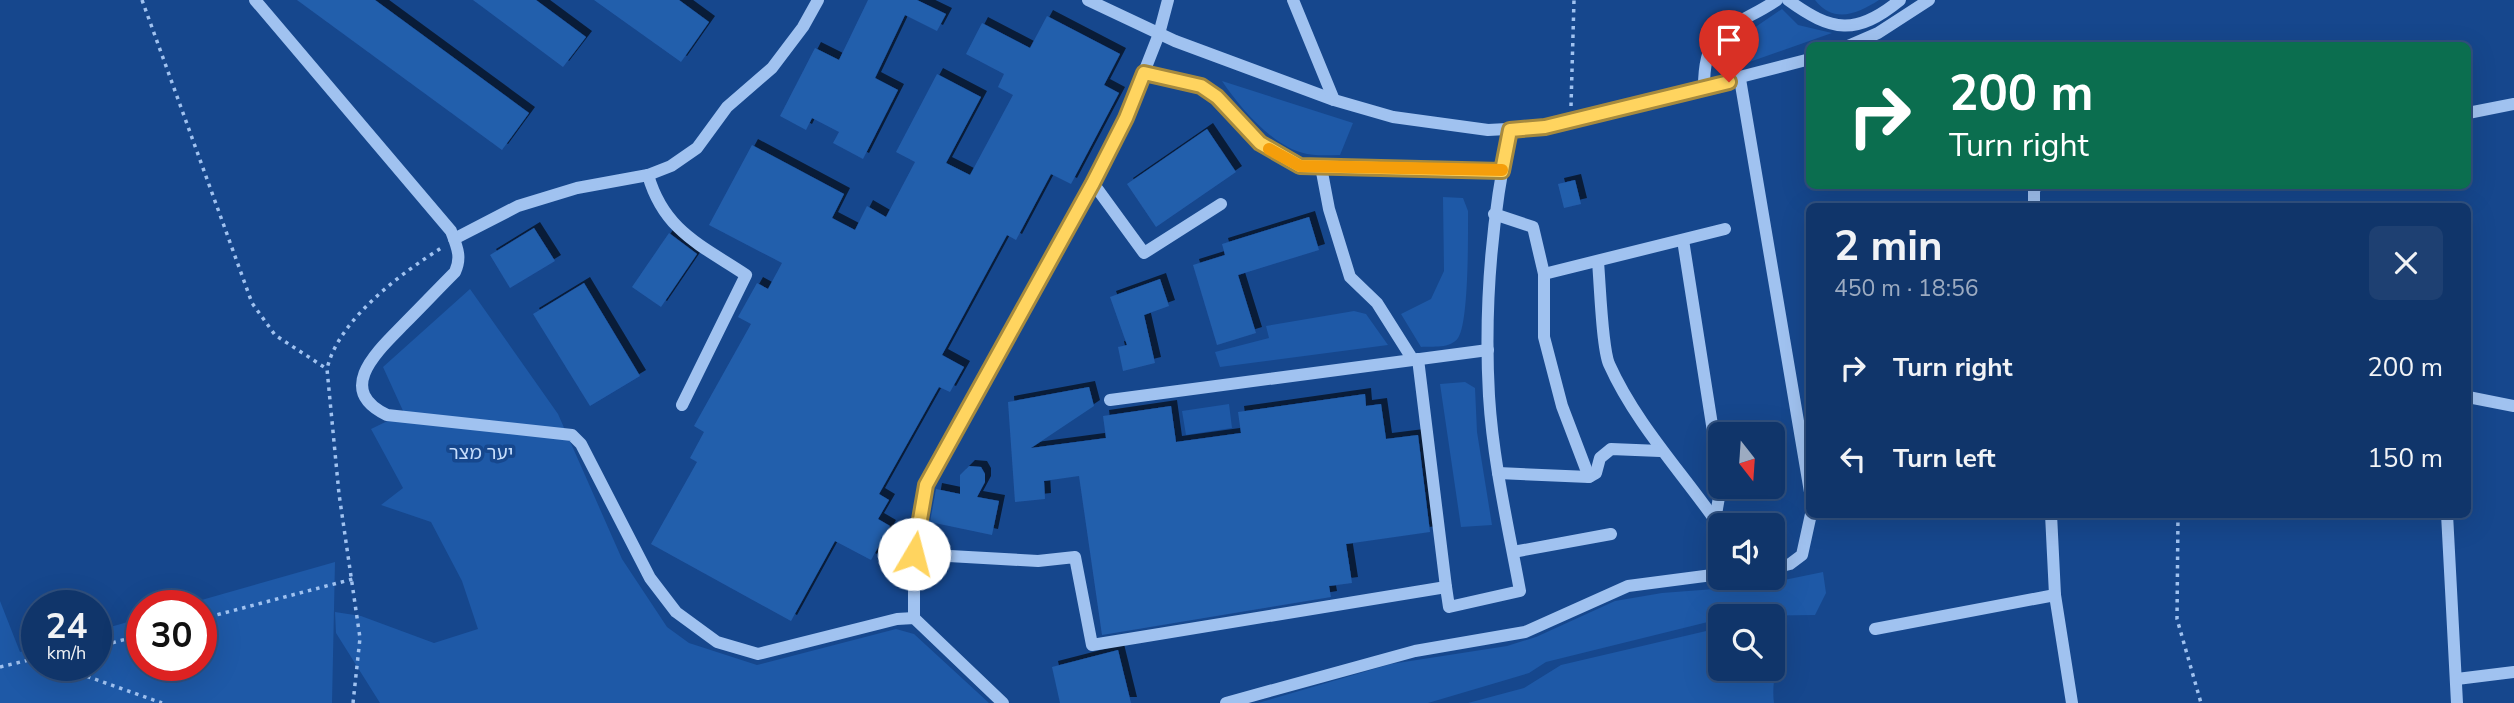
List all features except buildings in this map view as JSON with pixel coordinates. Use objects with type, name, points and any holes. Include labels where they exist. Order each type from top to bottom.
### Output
[{"type":"street","points":[[255,0],[451,231],[454,239],[460,261],[455,272],[370,359],[362,381],[366,398],[377,410],[387,415],[572,435],[581,444],[650,578],[676,612],[718,642],[758,654],[914,618]]},
{"type":"street","points":[[454,239],[519,206],[577,188],[648,175],[671,166],[697,148],[727,107],[772,68],[803,27],[818,0]]},
{"type":"street","points":[[1088,0],[1159,34],[1334,100],[1419,121],[1510,130],[1571,120],[1806,60]]},
{"type":"street","points":[[1003,703],[914,618],[914,554],[926,485],[1093,183],[1126,118],[1159,34],[1168,0]]},
{"type":"street","points":[[1293,0],[1334,100]]},
{"type":"street","points":[[1704,88],[1704,61],[1718,35],[1777,0]]},
{"type":"street","points":[[1788,0],[1813,18],[1839,28],[1877,15],[1900,0]]},
{"type":"street","points":[[1857,42],[1878,33],[1929,0]]},
{"type":"street","points":[[1144,73],[1201,86],[1217,97],[1260,143],[1300,166],[1502,171]]},
{"type":"street","points":[[1740,79],[1806,468]]},
{"type":"street","points":[[2471,112],[2514,104]]},
{"type":"street","points":[[1321,167],[1329,209],[1350,277],[1377,303],[1415,360],[1449,607],[1520,591],[1498,473],[1489,397],[1488,350],[1494,214],[1510,130]]},
{"type":"street","points":[[648,175],[655,200],[676,228],[746,275],[682,405]]},
{"type":"street","points":[[1093,183],[1144,253],[1221,204]]},
{"type":"street","points":[[1494,214],[1533,227],[1544,274],[1544,337],[1562,406],[1588,477]]},
{"type":"street","points":[[1544,274],[1725,229]]},
{"type":"street","points":[[1683,240],[1712,422]]},
{"type":"street","points":[[1598,262],[1608,362],[1660,450],[1680,471],[1710,513]]},
{"type":"street","points":[[1110,400],[1488,350]]},
{"type":"street","points":[[2471,398],[2514,406]]},
{"type":"street","points":[[1498,473],[1588,477],[1596,473],[1600,458],[1611,449],[1660,450]]},
{"type":"street","points":[[1785,565],[1802,555],[1810,518]]},
{"type":"street","points":[[2051,518],[2055,595],[2072,703]]},
{"type":"street","points":[[2447,518],[2456,703]]},
{"type":"street","points":[[1513,552],[1611,534]]},
{"type":"street","points":[[914,554],[1038,561],[1074,557],[1092,645],[1446,587]]},
{"type":"street","points":[[1226,703],[1415,651],[1525,632],[1628,586],[1708,576]]},
{"type":"street","points":[[1875,629],[2055,595]]},
{"type":"street","points":[[2456,679],[2514,672]]},
{"type":"path","points":[[142,0],[252,303],[275,335],[327,369]]},
{"type":"path","points":[[1571,120],[1574,0]]},
{"type":"path","points":[[353,703],[360,638],[338,494],[327,369],[331,350],[356,319],[417,262],[454,239]]},
{"type":"path","points":[[2178,518],[2177,619],[2201,703]]},
{"type":"path","points":[[217,615],[353,579]]},
{"type":"path","points":[[0,667],[21,660]]},
{"type":"path","points":[[100,681],[162,703]]},
{"type":"green space","points":[[1815,0],[1879,0],[1854,12],[1838,14],[1830,12]]},
{"type":"green space","points":[[1782,9],[1798,25],[1832,33],[1721,72],[1718,59],[1732,43]]},
{"type":"green space","points":[[1222,81],[1353,123],[1340,155],[1307,154],[1282,144],[1248,114]]},
{"type":"green space","points":[[1443,197],[1463,198],[1468,211],[1467,278],[1462,329],[1451,344],[1421,347],[1401,314],[1431,299],[1444,271]]},
{"type":"green space","name":"יער מצר","points":[[470,289],[558,414],[622,559],[667,627],[689,643],[757,665],[896,629],[914,634],[989,703],[380,703],[336,633],[335,612],[361,616],[434,643],[478,629],[462,581],[431,522],[381,505],[403,488],[371,429],[404,413],[383,367]]},
{"type":"green space","points":[[1354,311],[1366,314],[1388,345],[1220,367],[1215,352],[1269,338],[1266,326]]},
{"type":"green space","points":[[1465,382],[1475,388],[1477,432],[1492,525],[1461,527],[1440,384]]},
{"type":"green space","points":[[1229,404],[1232,428],[1186,435],[1182,411]]},
{"type":"green space","points":[[335,562],[332,703],[0,703],[0,601],[21,652],[21,681],[112,681],[112,626],[126,623],[126,681],[217,681],[217,596]]},
{"type":"green space","points":[[1823,572],[1826,593],[1815,615],[1785,615],[1785,604],[1708,604],[1708,622],[1546,662],[1529,673],[1428,703],[1258,703],[1391,664],[1507,646],[1536,637],[1615,601],[1662,593],[1708,590],[1785,590],[1785,580]]},
{"type":"green space","points":[[1708,631],[1708,681],[1774,681],[1774,703],[1468,703],[1524,688],[1561,665]]},
{"type":"slow traffic","points":[[1269,149],[1300,166],[1502,170]]},
{"type":"route","points":[[914,554],[926,485],[977,396],[1020,310],[1093,183],[1126,118],[1144,73],[1201,86],[1217,97],[1260,143],[1300,166],[1405,170],[1502,171],[1510,130],[1545,127],[1729,82]]}]
